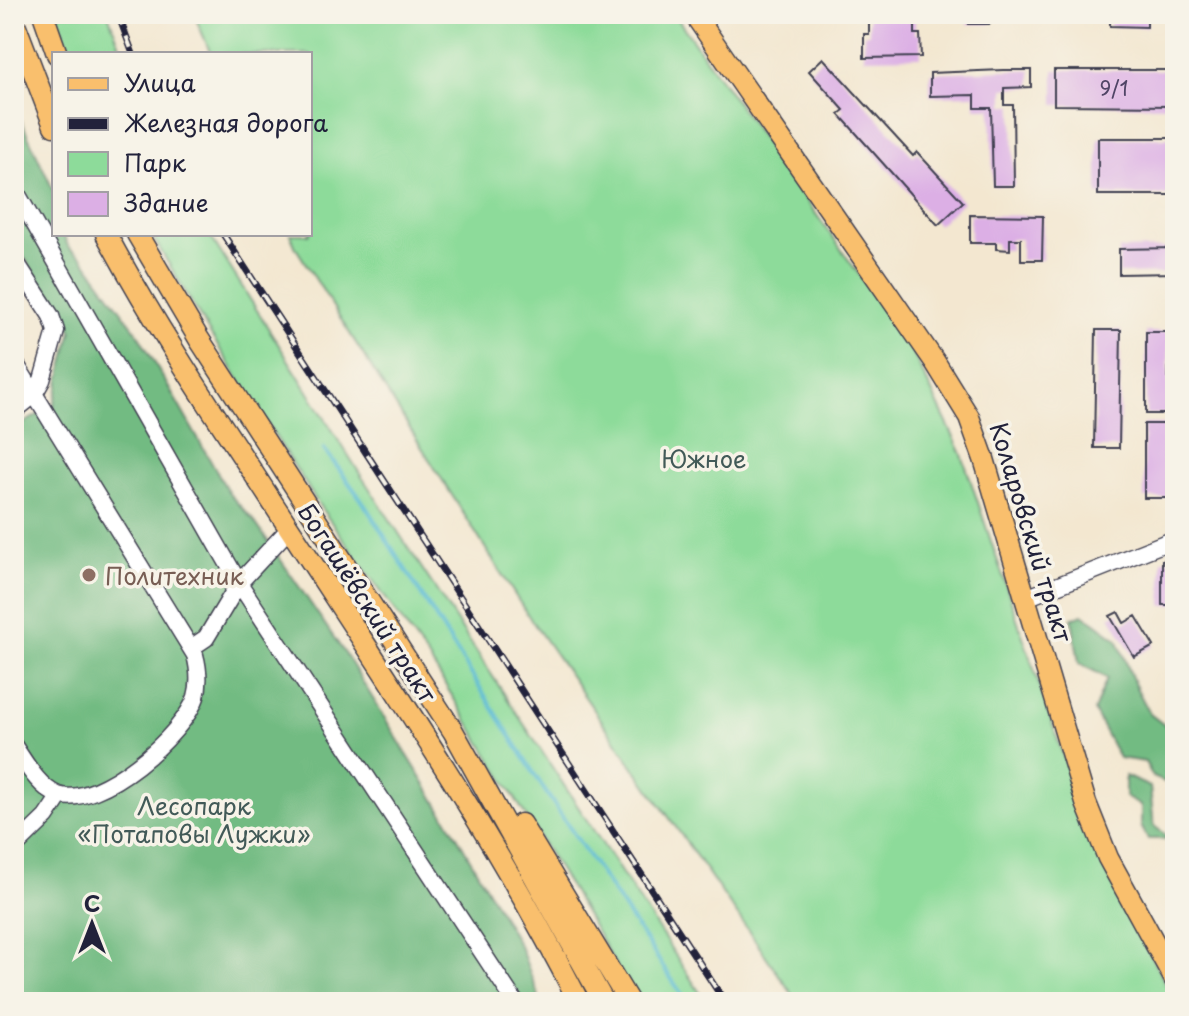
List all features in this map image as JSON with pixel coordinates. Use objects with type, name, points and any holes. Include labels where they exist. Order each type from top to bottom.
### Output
[{"type":"main road","points":[[43,14],[56,52]]},
{"type":"main road","name":"Коларовский тракт","points":[[694,14],[969,417],[1086,803],[1108,858],[1175,980]]},
{"type":"main road","points":[[14,21],[52,121]]},
{"type":"main road","name":"Богашёвский тракт","points":[[107,236],[175,354],[391,684],[484,833],[579,1002]]},
{"type":"main road","name":"Богашёвский тракт","points":[[138,236],[199,339],[453,731],[604,1002]]},
{"type":"main road","points":[[453,731],[516,815],[629,1002]]},
{"type":"street","points":[[14,188],[239,583],[515,1002]]},
{"type":"street","points":[[14,259],[51,316],[56,331],[46,368],[33,396],[14,411]]},
{"type":"street","points":[[14,361],[191,648],[199,671],[196,697],[168,740],[146,760],[115,780],[83,795],[60,796],[44,785],[14,746]]},
{"type":"street","points":[[191,648],[206,638],[239,583],[289,529]]},
{"type":"street","points":[[1026,598],[1175,539]]},
{"type":"street","points":[[14,848],[46,817],[60,796]]},
{"type":"green space","points":[[57,14],[108,14],[122,52],[70,52]]},
{"type":"green space","name":"Южное","points":[[194,14],[674,14],[909,345],[961,452],[1093,845],[1175,1002],[798,1002],[525,611],[296,248],[291,236],[312,236],[312,52],[210,52]]},
{"type":"green space","name":"Лесопарк «Потаповы Лужки»","points":[[14,105],[52,188],[52,236],[64,236],[69,248],[82,257],[137,332],[230,495],[254,521],[348,658],[457,836],[521,949],[541,1002],[14,1002],[14,429],[54,405],[72,330],[14,242]]},
{"type":"green space","points":[[152,236],[210,236],[362,477],[706,1002],[637,1002],[430,660],[321,508]]},
{"type":"green space","points":[[1083,614],[1117,639],[1150,714],[1172,731],[1175,739],[1175,807],[1167,783],[1153,777],[1145,762],[1119,758],[1094,711],[1107,678],[1079,663],[1072,618]]},
{"type":"green space","points":[[1125,776],[1150,787],[1154,826],[1171,839],[1148,839],[1141,826],[1141,806],[1125,797]]},
{"type":"building","points":[[869,14],[915,14],[915,34],[920,34],[921,57],[864,58],[864,34],[869,34]]},
{"type":"building","points":[[968,14],[990,14],[990,24],[968,24]]},
{"type":"building","points":[[1110,14],[1147,14],[1147,27],[1110,26]]},
{"type":"building","points":[[823,58],[913,156],[917,152],[963,202],[938,225],[839,114],[844,110],[809,71]]},
{"type":"building","points":[[1031,70],[1031,87],[1004,88],[1004,105],[1013,105],[1014,186],[993,186],[991,108],[975,108],[975,95],[930,96],[930,73]]},
{"type":"building","points":[[1054,70],[1175,70],[1175,106],[1054,105]]},
{"type":"building","points":[[1098,138],[1175,138],[1175,195],[1098,195]]},
{"type":"building","points":[[970,215],[1043,216],[1042,260],[1021,260],[1021,239],[1010,239],[1010,250],[996,249],[996,243],[970,243]]},
{"type":"building","points":[[1175,248],[1175,273],[1119,274],[1119,249]]},
{"type":"building","points":[[1096,330],[1121,330],[1119,448],[1094,448]]},
{"type":"building","points":[[1146,332],[1169,332],[1168,414],[1146,414]]},
{"type":"building","points":[[1144,424],[1168,424],[1168,498],[1144,498]]},
{"type":"building","points":[[1162,560],[1175,560],[1175,605],[1162,605]]},
{"type":"building","points":[[1118,612],[1124,623],[1136,616],[1154,646],[1134,657],[1110,616]]},
{"type":"waterway","points":[[324,449],[361,499],[547,794],[687,1002]]},
{"type":"railway","points":[[118,14],[132,52]]},
{"type":"railway","points":[[224,236],[725,1002]]},
{"type":"place","name":"Политехник","points":[[89,575]]}]
